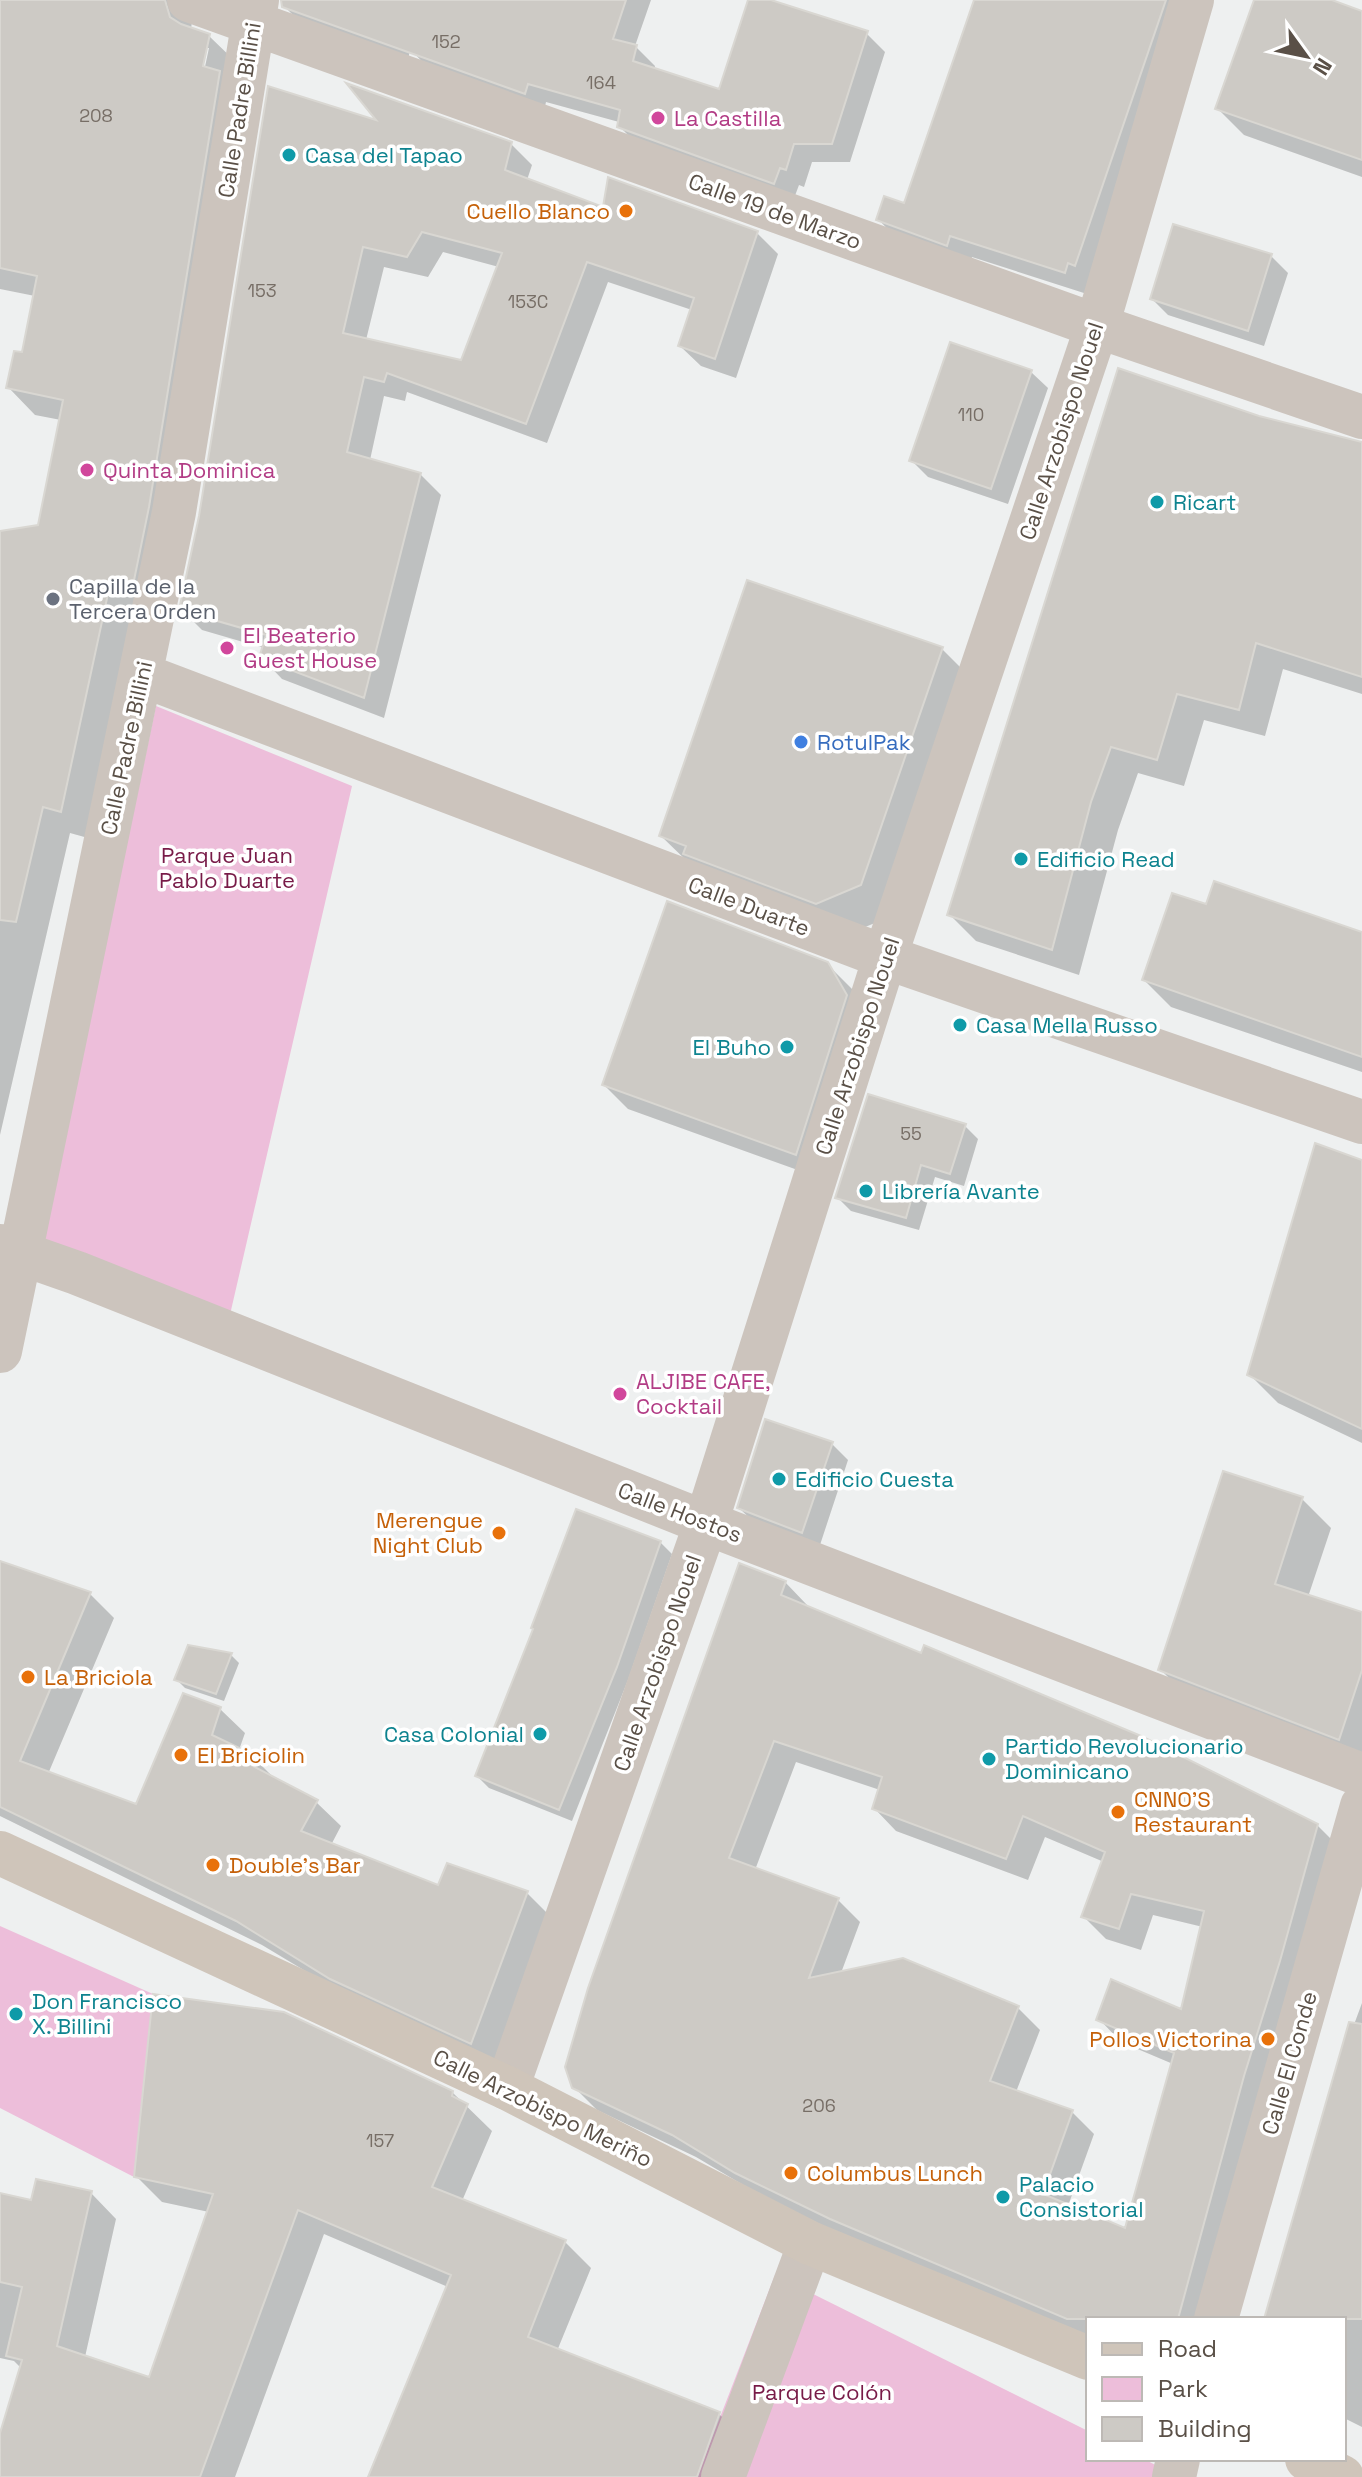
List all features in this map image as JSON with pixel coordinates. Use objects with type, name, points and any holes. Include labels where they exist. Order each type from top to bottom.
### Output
[{"type":"street","name":"Calle 19 de Marzo","points":[[189,0],[254,12],[1097,326],[1362,417]]},
{"type":"street","name":"Calle Arzobispo Nouel","points":[[507,2088],[706,1523],[885,957],[1097,326],[1192,0]]},
{"type":"street","name":"Calle Padre Billini","points":[[0,1351],[10,1249],[142,675],[174,512],[254,12]]},
{"type":"street","name":"Calle Duarte","points":[[142,675],[885,957],[1362,1122]]},
{"type":"street","name":"Calle Hostos","points":[[10,1249],[706,1523],[1362,1775]]},
{"type":"street","name":"Calle El Conde","points":[[1217,2317],[1362,1806]]},
{"type":"street","name":"Calle Arzobispo Meriño","points":[[0,1853],[507,2088],[810,2243],[1086,2357]]},
{"type":"street","points":[[723,2477],[810,2243]]},
{"type":"street","points":[[1311,2461],[1342,2477]]},
{"type":"green space","name":"Parque Juan Pablo Duarte","points":[[156,706],[352,786],[229,1319],[42,1240]]},
{"type":"green space","points":[[0,1926],[153,1994],[134,2177],[0,2108]]},
{"type":"green space","name":"Parque Colón","points":[[775,2275],[1086,2430],[1086,2461],[1148,2461],[1161,2468],[1159,2477],[697,2477]]},
{"type":"building","points":[[0,0],[165,0],[170,17],[210,34],[203,66],[220,71],[149,507],[131,595],[109,589],[61,812],[43,807],[16,922],[0,920],[0,531],[38,525],[63,400],[6,388],[14,351],[22,352],[37,276],[0,268]]},
{"type":"building","points":[[281,0],[626,0],[613,39],[637,45],[633,61],[719,89],[748,0],[771,0],[868,31],[832,144],[794,144],[786,170],[780,168],[774,184],[617,127],[620,110],[528,84],[525,94],[282,7]]},
{"type":"building","points":[[974,0],[1166,0],[1075,266],[1068,263],[1065,273],[950,236],[947,246],[876,220],[884,196],[904,203]]},
{"type":"building","points":[[1254,0],[1332,0],[1362,11],[1362,160],[1215,109]]},
{"type":"building","points":[[346,83],[512,142],[505,170],[603,207],[608,177],[758,231],[715,359],[678,346],[694,298],[587,262],[526,424],[387,373],[384,382],[364,377],[347,452],[421,473],[364,698],[259,658],[266,635],[179,610],[199,516],[268,86],[376,120]],"holes":[[[422,232],[502,253],[461,360],[343,333],[363,247],[407,257]]]},
{"type":"building","points":[[1173,224],[1272,254],[1248,331],[1150,299]]},
{"type":"building","points":[[950,342],[1032,370],[991,489],[909,461]]},
{"type":"building","points":[[1118,368],[1259,416],[1362,442],[1362,677],[1256,643],[1239,710],[1177,694],[1157,760],[1111,747],[1091,802],[1052,950],[947,915]]},
{"type":"building","name":"RotulPak","points":[[747,580],[943,647],[861,885],[816,904],[683,854],[686,846],[659,836]]},
{"type":"building","points":[[1214,881],[1362,932],[1362,1057],[1142,980],[1172,893],[1206,904]]},
{"type":"building","name":"El Buho","points":[[667,901],[828,962],[847,995],[796,1155],[602,1085]]},
{"type":"building","points":[[868,1094],[966,1124],[950,1174],[921,1165],[906,1218],[835,1198]]},
{"type":"building","points":[[1315,1143],[1362,1160],[1362,1429],[1247,1375]]},
{"type":"building","name":"Edificio Cuesta","points":[[765,1419],[833,1442],[802,1533],[737,1508]]},
{"type":"building","points":[[1223,1471],[1303,1497],[1275,1584],[1362,1612],[1362,1670],[1339,1740],[1158,1670]]},
{"type":"building","points":[[576,1509],[661,1541],[617,1667],[559,1810],[475,1776]]},
{"type":"building","points":[[0,1561],[91,1592],[20,1761],[136,1804],[183,1693],[221,1707],[212,1735],[252,1754],[249,1764],[318,1800],[301,1831],[438,1885],[447,1863],[528,1891],[471,2044],[330,1979],[236,1921],[0,1807]]},
{"type":"building","points":[[739,1563],[786,1581],[781,1595],[921,1653],[924,1645],[1141,1736],[1318,1824],[1244,2076],[1179,2317],[1067,2319],[830,2219],[735,2173],[672,2135],[572,2088],[565,2067],[588,1988]],"holes":[[[774,1741],[882,1777],[872,1809],[1006,1859],[1023,1816],[1105,1852],[1081,1917],[1119,1929],[1131,1894],[1204,1911],[1181,2009],[1111,1979],[1096,2020],[1174,2053],[1125,2228],[1043,2194],[1073,2110],[990,2081],[1019,2006],[903,1958],[809,1978],[839,1898],[729,1858]]]},
{"type":"building","points":[[188,1645],[232,1653],[216,1694],[174,1680]]},
{"type":"building","points":[[153,1994],[284,2012],[453,2091],[452,2096],[468,2104],[432,2187],[566,2240],[528,2337],[720,2412],[697,2477],[368,2477],[451,2275],[298,2210],[200,2477],[0,2477],[0,2433],[22,2360],[6,2356],[22,2287],[0,2282],[0,2193],[31,2200],[36,2179],[92,2191],[57,2346],[149,2377],[213,2194],[134,2177]]},
{"type":"building","points":[[1349,2022],[1362,2024],[1362,2319],[1265,2317]]},
{"type":"place","name":"La Castilla","points":[[658,118]]},
{"type":"place","name":"Casa del Tapao","points":[[289,155]]},
{"type":"place","name":"Cuello Blanco","points":[[626,211]]},
{"type":"place","name":"Quinta Dominica","points":[[87,470]]},
{"type":"place","name":"Ricart","points":[[1157,502]]},
{"type":"place","name":"Capilla de la Tercera Orden","points":[[53,599]]},
{"type":"place","name":"El Beaterio Guest House","points":[[227,648]]},
{"type":"place","name":"RotulPak","points":[[801,742]]},
{"type":"place","name":"Edificio Read","points":[[1021,859]]},
{"type":"place","name":"Casa Mella Russo","points":[[960,1025]]},
{"type":"place","name":"El Buho","points":[[787,1047]]},
{"type":"place","name":"Librería Avante","points":[[866,1191]]},
{"type":"place","name":"ALJIBE CAFE, Cocktail","points":[[620,1394]]},
{"type":"place","name":"Edificio Cuesta","points":[[779,1479]]},
{"type":"place","name":"Merengue Night Club","points":[[499,1533]]},
{"type":"place","name":"La Briciola","points":[[28,1677]]},
{"type":"place","name":"Casa Colonial","points":[[540,1734]]},
{"type":"place","name":"El Briciolin","points":[[181,1755]]},
{"type":"place","name":"Partido Revolucionario Dominicano","points":[[989,1759]]},
{"type":"place","name":"CNNO'S Restaurant","points":[[1118,1812]]},
{"type":"place","name":"Double's Bar","points":[[213,1865]]},
{"type":"place","name":"Don Francisco X. Billini","points":[[16,2014]]},
{"type":"place","name":"Pollos Victorina","points":[[1268,2039]]},
{"type":"place","name":"Columbus Lunch","points":[[791,2173]]},
{"type":"place","name":"Palacio Consistorial","points":[[1003,2197]]}]
